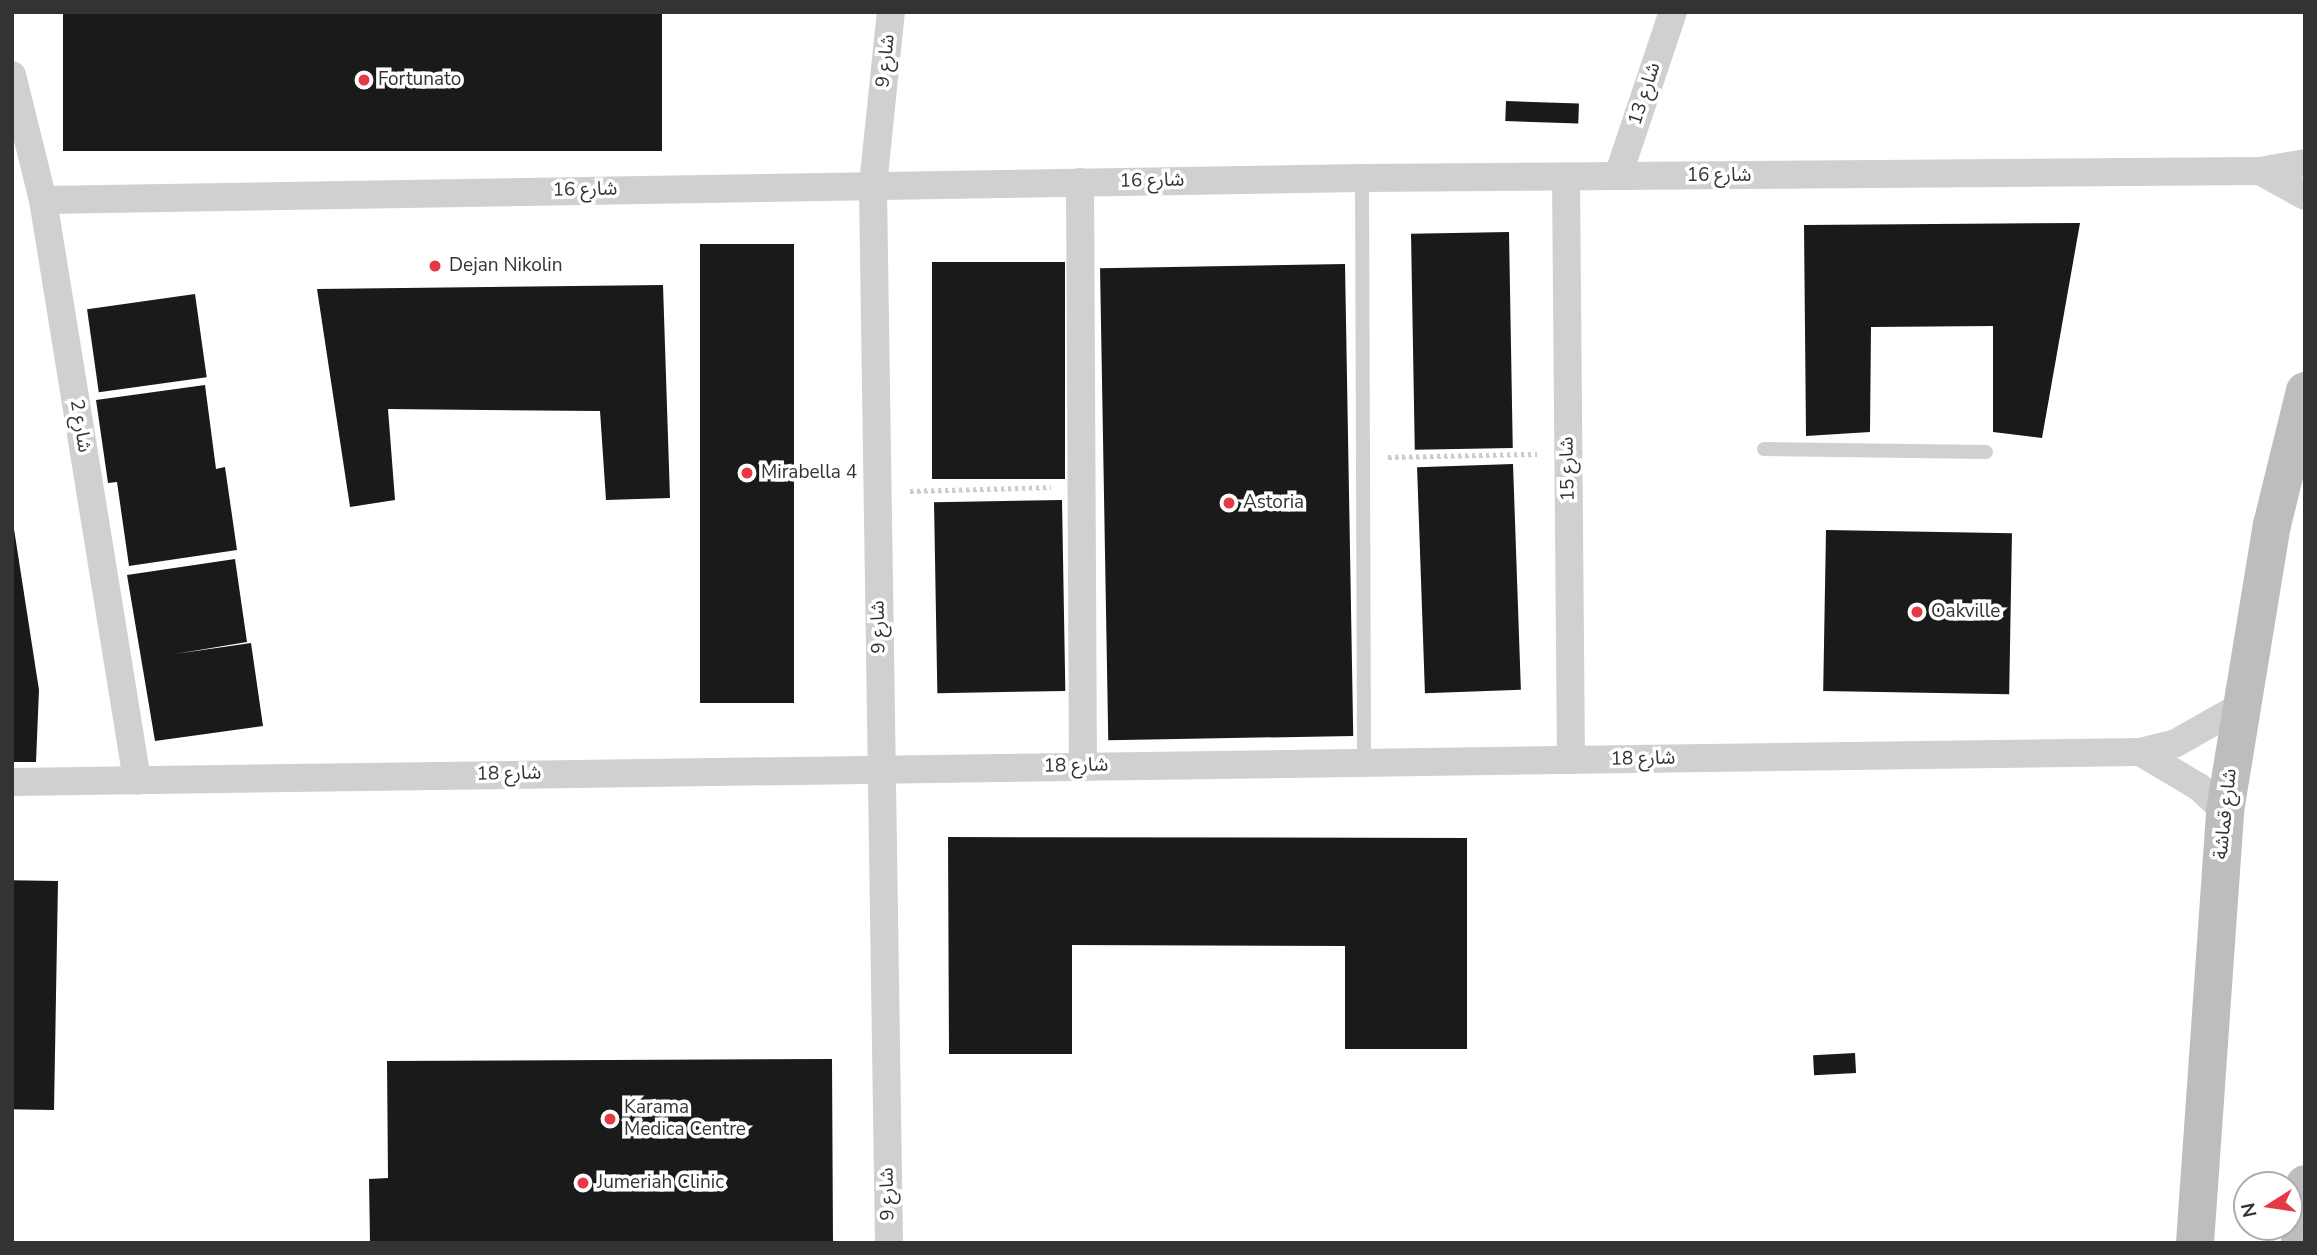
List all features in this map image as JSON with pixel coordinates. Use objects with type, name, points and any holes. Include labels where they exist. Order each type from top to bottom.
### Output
[{"type":"street","name":"شارع 9","points":[[889,1243],[873,185],[891,12]]},
{"type":"street","name":"شارع 13","points":[[1618,176],[1673,12]]},
{"type":"street","name":"شارع 2","points":[[12,75],[43,200],[137,780]]},
{"type":"street","name":"شارع 16","points":[[43,200],[1362,178],[2260,171],[2305,163]]},
{"type":"street","points":[[2260,171],[2305,197]]},
{"type":"street","name":"شارع 15","points":[[1566,177],[1571,760]]},
{"type":"street","points":[[1080,182],[1083,766]]},
{"type":"street","name":"شارع قماشة","points":[[2195,1243],[2196,1198],[2225,811],[2272,524],[2305,391]]},
{"type":"street","name":"شارع 18","points":[[12,782],[881,767],[2140,752],[2176,743],[2241,706]]},
{"type":"street","points":[[2140,752],[2200,787],[2225,811]]},
{"type":"street","points":[[2300,1243],[2305,1184]]},
{"type":"street","points":[[2174,1243],[2196,1198]]},
{"type":"lane","points":[[1362,178],[1364,763]]},
{"type":"lane","points":[[1764,449],[1986,452]]},
{"type":"path","points":[[1363,457],[1568,453]]},
{"type":"path","points":[[877,491],[1081,486]]},
{"type":"building","name":"Fortunato","points":[[63,12],[662,12],[662,151],[63,151]]},
{"type":"building","points":[[1506,101],[1579,104],[1578,124],[1505,121]]},
{"type":"building","points":[[2080,223],[2042,438],[1993,432],[1993,326],[1871,327],[1870,432],[1806,436],[1804,225]]},
{"type":"building","points":[[1509,232],[1513,448],[1415,450],[1411,234]]},
{"type":"building","name":"Mirabella 4","points":[[700,244],[794,244],[794,703],[700,703]]},
{"type":"building","points":[[932,262],[1065,262],[1065,479],[932,479]]},
{"type":"building","name":"Astoria","points":[[1345,264],[1353,736],[1108,740],[1100,268]]},
{"type":"building","points":[[663,285],[670,498],[606,500],[600,411],[388,409],[395,500],[350,507],[317,289]]},
{"type":"building","points":[[195,294],[207,377],[99,392],[87,309]]},
{"type":"building","points":[[205,385],[216,469],[225,467],[237,550],[129,566],[117,482],[108,483],[96,400]]},
{"type":"building","points":[[1513,464],[1521,690],[1425,693],[1417,467]]},
{"type":"building","points":[[1062,500],[1065,691],[937,693],[934,502]]},
{"type":"building","points":[[14,529],[39,690],[36,762],[12,762]]},
{"type":"building","name":"Oakville","points":[[1826,530],[2012,533],[2009,694],[1823,691]]},
{"type":"building","points":[[235,559],[247,642],[175,654],[251,643],[263,726],[155,741],[127,575]]},
{"type":"building","points":[[948,837],[1467,838],[1467,1049],[1345,1049],[1345,946],[1072,945],[1072,1054],[949,1054]]},
{"type":"building","points":[[12,880],[58,881],[54,1110],[12,1109]]},
{"type":"building","points":[[1855,1053],[1856,1073],[1814,1075],[1813,1055]]},
{"type":"building","name":"Karama Medica Centre","points":[[832,1059],[833,1243],[370,1243],[369,1179],[388,1178],[387,1061]]},
{"type":"place","name":"Fortunato","points":[[364,80]]},
{"type":"place","name":"Dejan Nikolin","points":[[435,266]]},
{"type":"place","name":"Mirabella 4","points":[[747,473]]},
{"type":"place","name":"Astoria","points":[[1229,503]]},
{"type":"place","name":"Oakville","points":[[1917,612]]},
{"type":"place","name":"Karama Medica Centre","points":[[610,1119]]},
{"type":"place","name":"Jumeriah Clinic","points":[[583,1183]]}]
